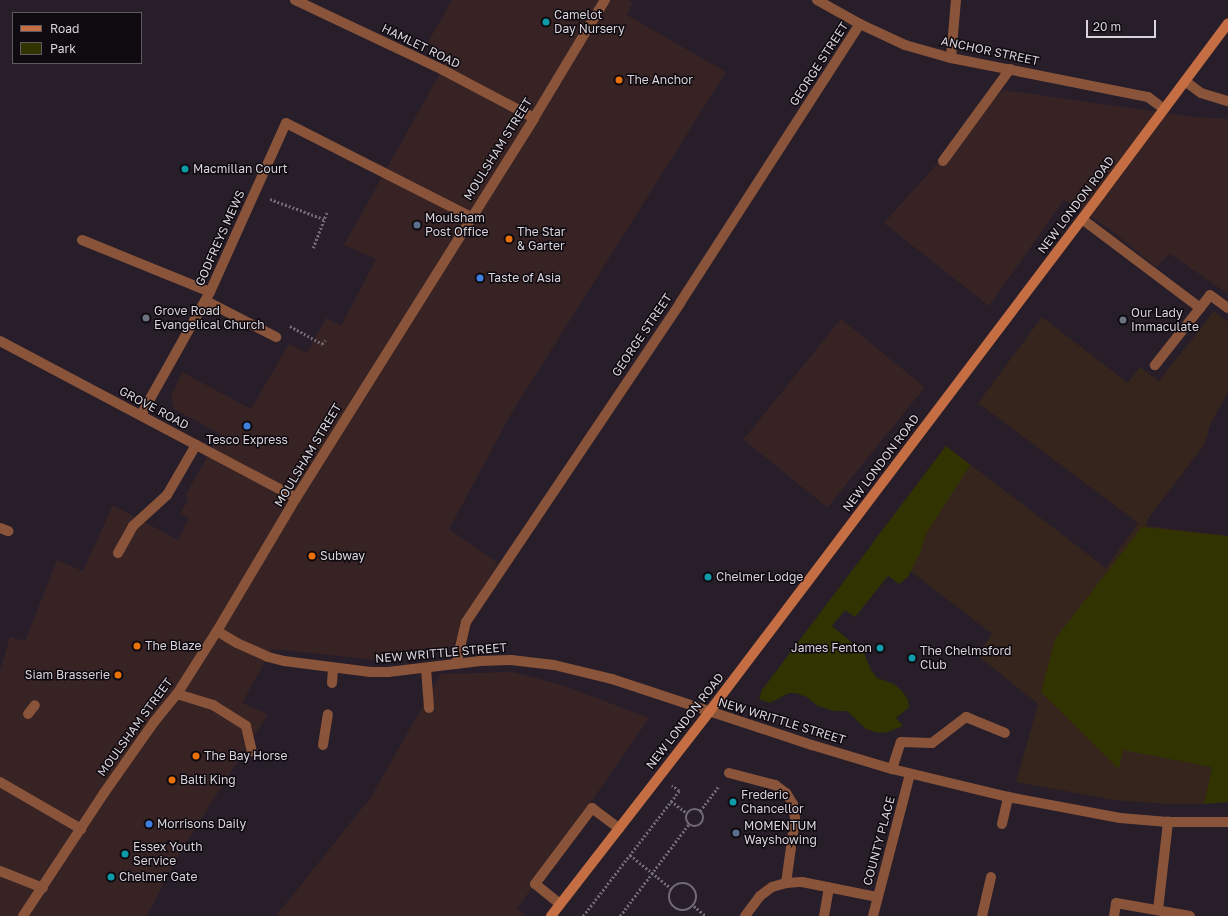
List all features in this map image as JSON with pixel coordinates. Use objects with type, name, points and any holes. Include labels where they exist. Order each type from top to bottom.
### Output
[{"type":"main road","name":"NEW LONDON ROAD","points":[[551,916],[709,712],[1082,219],[1228,23]]},
{"type":"street","name":"HAMLET ROAD","points":[[295,0],[442,70],[534,118]]},
{"type":"street","name":"MOULSHAM STREET","points":[[23,916],[150,729],[177,694],[217,631],[296,498],[534,118],[605,0]]},
{"type":"street","name":"ANCHOR STREET","points":[[817,0],[860,24],[905,45],[951,58],[1148,97],[1164,109]]},
{"type":"street","points":[[951,58],[956,0]]},
{"type":"street","name":"GEORGE STREET","points":[[456,664],[466,622],[680,303],[860,24]]},
{"type":"street","points":[[943,161],[1010,69]]},
{"type":"street","points":[[1185,81],[1201,93],[1228,101]]},
{"type":"street","name":"GODFREYS MEWS","points":[[141,415],[208,296],[286,123],[471,217]]},
{"type":"street","points":[[1082,219],[1200,308]]},
{"type":"street","points":[[82,240],[208,296],[276,337]]},
{"type":"street","points":[[1155,365],[1210,295],[1228,308]]},
{"type":"street","name":"GROVE ROAD","points":[[0,341],[296,498]]},
{"type":"street","points":[[118,553],[133,526],[167,495],[196,445]]},
{"type":"street","name":"NEW WRITTLE STREET","points":[[217,631],[243,646],[268,657],[284,661],[370,672],[426,668],[480,661],[511,660],[554,665],[612,679],[709,712],[892,769],[1008,797],[1120,818],[1168,822],[1228,822]]},
{"type":"street","points":[[332,683],[333,668]]},
{"type":"street","points":[[426,668],[429,708]]},
{"type":"street","points":[[177,694],[213,705],[246,726],[252,751]]},
{"type":"street","points":[[28,714],[35,705]]},
{"type":"street","points":[[324,745],[328,714]]},
{"type":"street","points":[[892,769],[901,742],[932,743],[966,717],[1005,733]]},
{"type":"street","points":[[729,773],[775,785],[786,793],[793,804],[795,819],[786,883]]},
{"type":"street","name":"COUNTY PLACE","points":[[873,916],[910,774]]},
{"type":"street","points":[[0,782],[81,829]]},
{"type":"street","points":[[1002,824],[1008,797]]},
{"type":"street","points":[[560,904],[535,884],[592,808],[619,828]]},
{"type":"street","points":[[1158,910],[1168,822]]},
{"type":"street","points":[[0,871],[43,888]]},
{"type":"street","points":[[982,916],[991,877]]},
{"type":"street","points":[[745,916],[760,896],[772,887],[786,883],[802,882],[877,898]]},
{"type":"street","points":[[824,916],[829,887]]},
{"type":"street","points":[[1114,916],[1116,904],[1190,916]]},
{"type":"path","points":[[267,197],[324,219]]},
{"type":"path","points":[[313,248],[327,212]]},
{"type":"path","points":[[288,326],[322,344],[325,340]]},
{"type":"path","points":[[700,811],[729,773]]},
{"type":"path","points":[[583,916],[679,791],[659,776]]},
{"type":"path","points":[[671,801],[688,813]]},
{"type":"path","points":[[692,810],[700,811],[704,816],[702,824],[697,828],[688,825],[686,819],[688,813],[692,810]]},
{"type":"path","points":[[620,916],[688,825]]},
{"type":"path","points":[[630,855],[672,889]]},
{"type":"path","points":[[685,884],[693,888],[697,897],[694,906],[687,910],[678,910],[674,908],[669,896],[672,889],[676,885],[685,884]]},
{"type":"path","points":[[694,906],[706,916]]},
{"type":"shaded area","points":[[452,0],[628,0],[633,3],[627,15],[726,72],[511,414],[449,529],[498,563],[468,613],[453,647],[376,660],[272,649],[242,703],[268,714],[180,852],[147,916],[0,916],[0,671],[10,637],[25,641],[57,560],[83,571],[113,505],[178,540],[189,518],[180,514],[189,498],[185,496],[220,434],[174,409],[171,397],[182,372],[251,409],[289,344],[307,353],[326,318],[341,326],[376,259],[344,245],[449,57],[427,44]]},
{"type":"shaded area","points":[[1003,90],[1193,117],[1228,119],[1228,294],[1170,254],[1156,267],[1108,228],[1064,200],[989,306],[884,223]]},
{"type":"shaded area","points":[[1214,311],[1228,322],[1228,392],[1210,425],[1205,444],[1147,520],[1147,526],[1228,536],[1212,767],[1204,804],[1169,804],[1114,800],[1016,782],[1038,704],[977,655],[992,634],[873,542],[946,446],[1106,568],[1138,523],[978,403],[1042,317],[1128,383],[1140,367],[1159,381]]},
{"type":"shaded area","points":[[841,319],[925,387],[827,507],[743,439]]},
{"type":"shaded area","points":[[513,672],[562,685],[649,718],[517,909],[526,916],[276,916],[371,797],[441,674]]},
{"type":"green space","points":[[946,446],[970,465],[926,534],[920,553],[908,577],[899,584],[888,576],[855,617],[845,610],[832,626],[864,653],[871,670],[877,678],[894,684],[902,691],[908,700],[909,707],[896,718],[903,726],[885,733],[875,732],[866,729],[847,711],[834,711],[818,706],[807,697],[796,693],[789,693],[770,703],[759,699],[762,690]]},
{"type":"green space","points":[[1142,527],[1228,536],[1228,802],[1204,804],[1212,767],[1123,750],[1119,769],[1041,692],[1055,639]]},
{"type":"place","name":"Camelot Day Nursery","points":[[546,22]]},
{"type":"place","name":"The Anchor","points":[[619,80]]},
{"type":"place","name":"Macmillan Court","points":[[185,169]]},
{"type":"place","name":"Moulsham Post Office","points":[[417,225]]},
{"type":"place","name":"The Star & Garter","points":[[509,239]]},
{"type":"place","name":"Taste of Asia","points":[[480,278]]},
{"type":"place","name":"Grove Road Evangelical Church","points":[[146,318]]},
{"type":"place","name":"Our Lady Immaculate","points":[[1123,320]]},
{"type":"place","name":"Tesco Express","points":[[247,426]]},
{"type":"place","name":"Subway","points":[[312,556]]},
{"type":"place","name":"Chelmer Lodge","points":[[708,577]]},
{"type":"place","name":"The Blaze","points":[[137,646]]},
{"type":"place","name":"James Fenton","points":[[880,648]]},
{"type":"place","name":"The Chelmsford Club","points":[[912,658]]},
{"type":"place","name":"Siam Brasserie","points":[[118,675]]},
{"type":"place","name":"The Bay Horse","points":[[196,756]]},
{"type":"place","name":"Balti King","points":[[172,780]]},
{"type":"place","name":"Frederic Chancellor","points":[[733,802]]},
{"type":"place","name":"Morrisons Daily","points":[[149,824]]},
{"type":"place","name":"MOMENTUM Wayshowing","points":[[736,833]]},
{"type":"place","name":"Essex Youth Service","points":[[125,854]]},
{"type":"place","name":"Chelmer Gate","points":[[111,877]]}]
